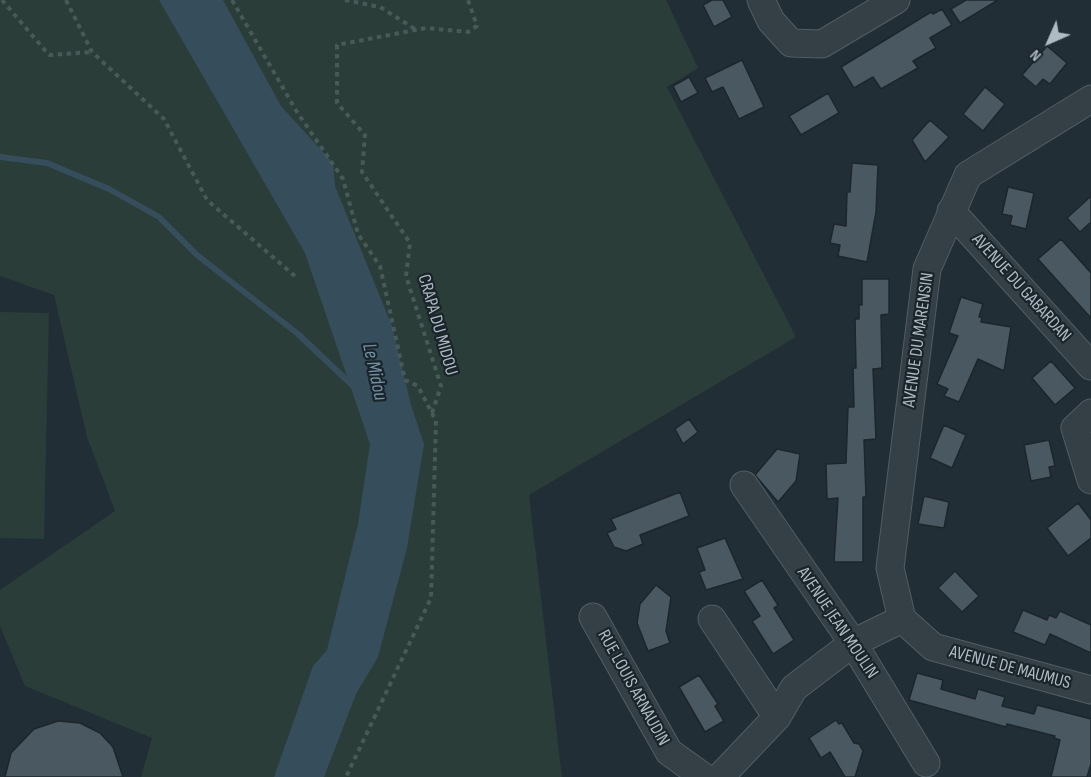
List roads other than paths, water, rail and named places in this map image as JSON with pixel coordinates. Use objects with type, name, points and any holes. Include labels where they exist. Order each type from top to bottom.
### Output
[{"type":"street","points":[[761,0],[771,21],[791,43],[822,44],[896,0]]},
{"type":"street","name":"AVENUE DU MARENSIN","points":[[902,619],[890,568],[927,269],[968,175],[1091,99]]},
{"type":"street","name":"AVENUE DU GABARDAN","points":[[951,211],[1091,366]]},
{"type":"street","points":[[1091,413],[1075,428],[1091,480]]},
{"type":"street","name":"AVENUE JEAN MOULIN","points":[[744,486],[853,643],[926,763]]},
{"type":"street","name":"RUE LOUIS ARNAUDIN","points":[[593,617],[669,752],[704,777]]},
{"type":"street","points":[[712,619],[777,717]]},
{"type":"street","points":[[720,777],[777,717],[794,688],[853,643],[902,619]]},
{"type":"street","name":"AVENUE DE MAUMUS","points":[[902,619],[933,647],[1091,690]]},
{"type":"water","name":"Le Midou","points":[[159,0],[223,0],[281,106],[333,163],[335,186],[392,326],[411,405],[424,444],[407,548],[378,657],[356,694],[324,777],[274,777],[313,666],[327,650],[358,524],[370,444],[305,253]]},
{"type":"waterway","points":[[0,157],[47,163],[109,189],[159,217],[197,255],[298,334],[354,387]]}]
